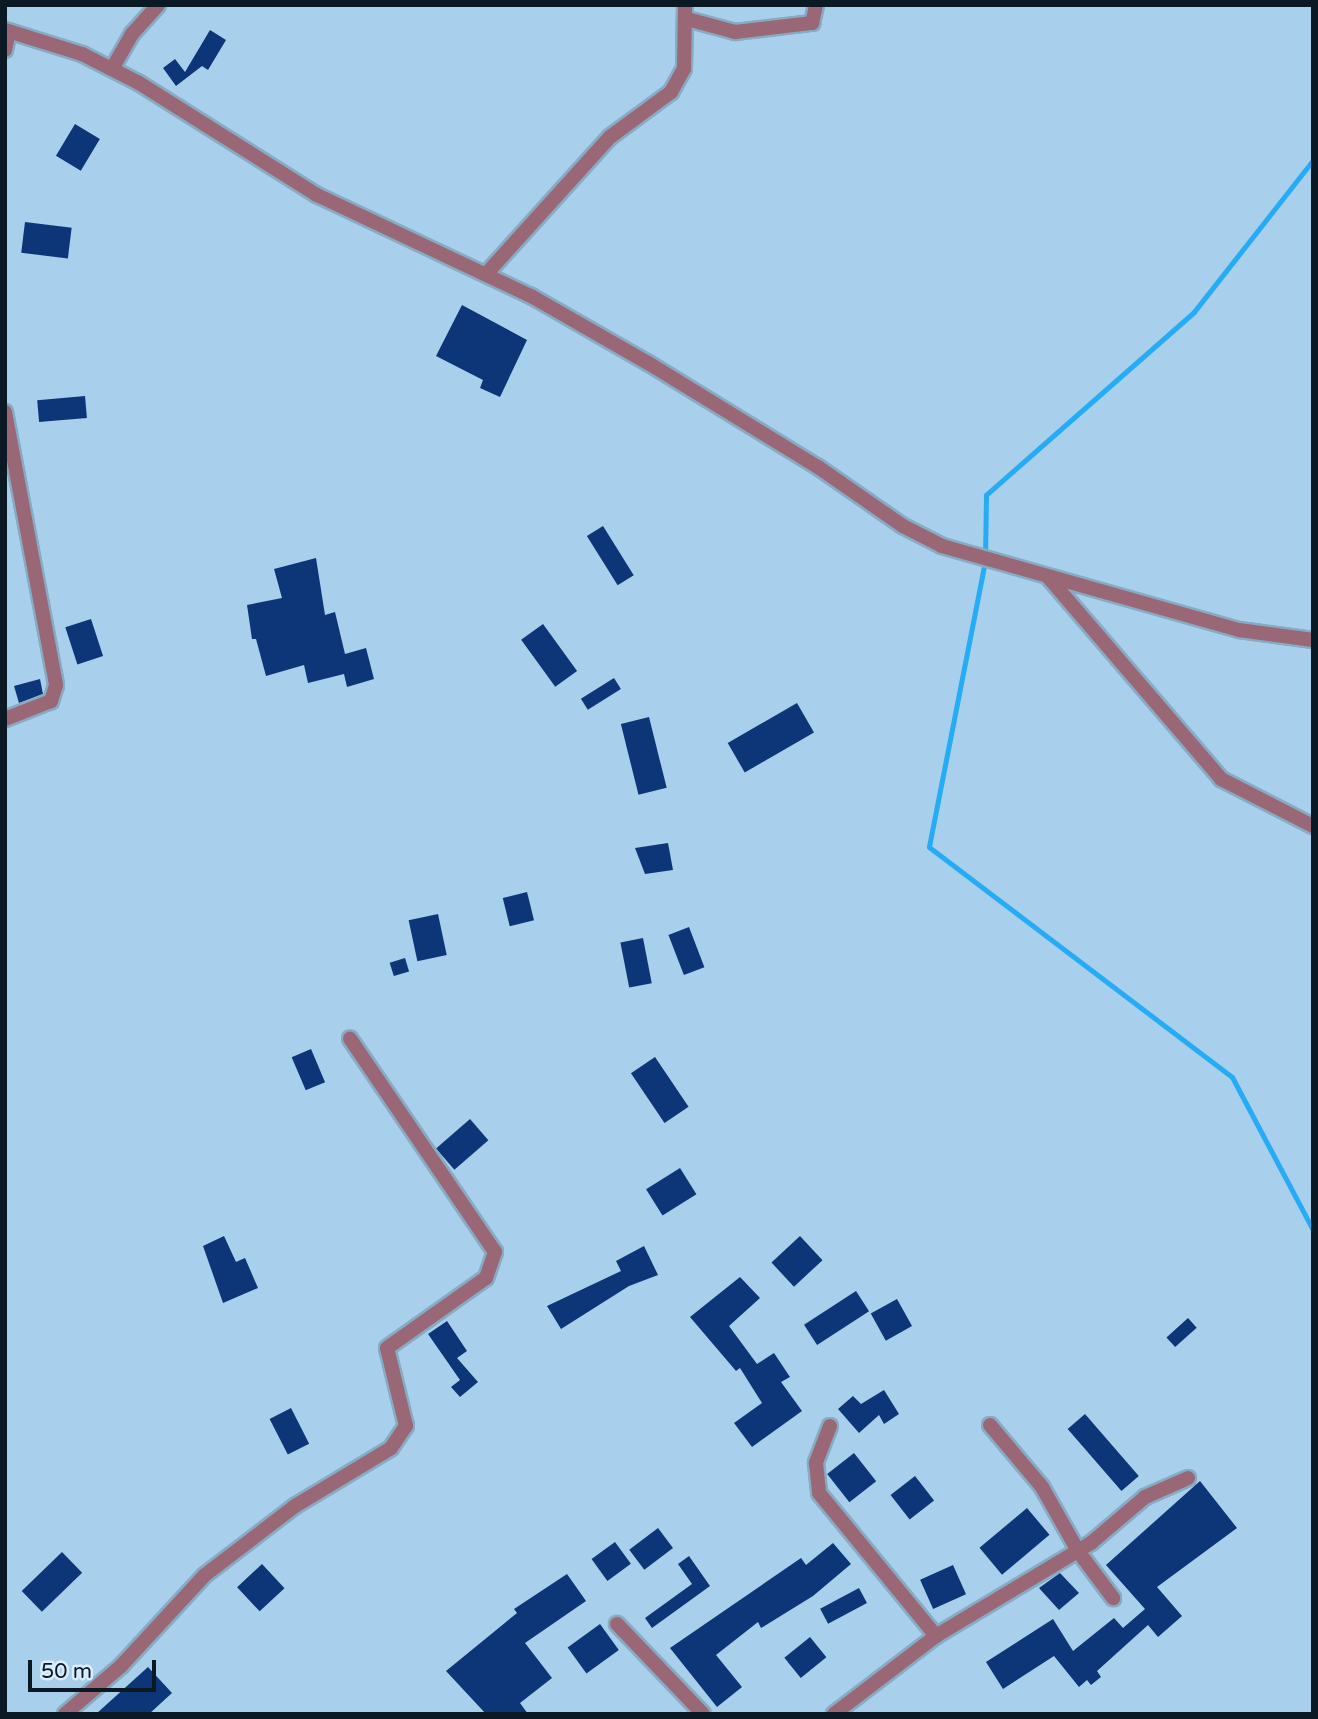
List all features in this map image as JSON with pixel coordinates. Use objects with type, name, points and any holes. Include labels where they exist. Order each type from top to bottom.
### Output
[{"type":"street","points":[[112,69],[132,34],[158,5]]},
{"type":"street","points":[[487,273],[610,136],[671,92],[684,69],[686,12],[735,32],[812,23],[816,5]]},
{"type":"street","points":[[5,50],[7,30],[82,54],[112,69],[317,195],[487,273],[648,363],[818,467],[903,526],[942,546],[1239,630],[1313,640]]},
{"type":"street","points":[[5,412],[49,665],[56,685],[51,701],[5,719]]},
{"type":"street","points":[[1049,578],[1221,779],[1313,826]]},
{"type":"street","points":[[65,1714],[121,1666],[205,1575],[295,1506],[391,1448],[406,1426],[387,1348],[486,1278],[495,1252],[350,1039]]},
{"type":"street","points":[[990,1425],[1041,1487],[1078,1551],[1113,1598]]},
{"type":"street","points":[[830,1426],[816,1462],[819,1493],[936,1636]]},
{"type":"street","points":[[834,1714],[936,1636],[1078,1551],[1112,1528],[1145,1497],[1188,1478]]},
{"type":"street","points":[[617,1624],[703,1714]]},
{"type":"building","points":[[210,30],[226,40],[208,70],[202,66],[176,86],[163,68],[175,59],[185,72]]},
{"type":"building","points":[[75,124],[100,139],[81,171],[56,156]]},
{"type":"building","points":[[25,222],[72,228],[68,258],[21,253]]},
{"type":"building","points":[[462,305],[527,340],[500,397],[480,388],[483,380],[436,356]]},
{"type":"building","points":[[85,396],[87,418],[39,422],[37,400]]},
{"type":"building","points":[[603,526],[634,575],[618,585],[587,536]]},
{"type":"building","points":[[316,558],[325,615],[335,612],[345,654],[366,648],[374,679],[347,687],[344,674],[308,683],[304,665],[266,676],[256,639],[252,639],[247,605],[282,598],[274,569]]},
{"type":"building","points":[[91,619],[103,656],[77,664],[65,627]]},
{"type":"building","points":[[543,624],[577,671],[555,687],[521,640]]},
{"type":"building","points":[[614,678],[621,689],[588,710],[581,699]]},
{"type":"building","points":[[40,679],[43,694],[19,703],[14,686]]},
{"type":"building","points":[[797,703],[814,732],[745,772],[728,743]]},
{"type":"building","points":[[649,717],[667,788],[639,795],[621,724]]},
{"type":"building","points":[[668,843],[673,870],[645,874],[635,848]]},
{"type":"building","points":[[527,892],[534,920],[510,926],[503,898]]},
{"type":"building","points":[[438,914],[447,955],[417,961],[409,920]]},
{"type":"building","points":[[689,927],[704,967],[684,975],[668,935]]},
{"type":"building","points":[[643,938],[652,983],[629,988],[620,942]]},
{"type":"building","points":[[405,958],[409,971],[394,976],[390,963]]},
{"type":"building","points":[[311,1049],[325,1082],[306,1090],[292,1057]]},
{"type":"building","points":[[655,1057],[689,1107],[665,1123],[631,1073]]},
{"type":"building","points":[[470,1119],[488,1140],[454,1170],[436,1149]]},
{"type":"building","points":[[680,1168],[696,1194],[663,1215],[646,1189]]},
{"type":"building","points":[[224,1236],[236,1262],[245,1258],[258,1288],[223,1303],[203,1246]]},
{"type":"building","points":[[800,1236],[823,1260],[794,1287],[771,1263]]},
{"type":"building","points":[[644,1246],[658,1275],[629,1286],[561,1329],[547,1306],[621,1271],[616,1261]]},
{"type":"building","points":[[740,1277],[760,1298],[729,1326],[757,1364],[774,1353],[790,1377],[781,1382],[802,1411],[752,1447],[734,1423],[762,1403],[740,1368],[736,1371],[690,1317]]},
{"type":"building","points":[[856,1291],[869,1311],[817,1345],[804,1325]]},
{"type":"building","points":[[897,1299],[912,1326],[886,1341],[871,1314]]},
{"type":"building","points":[[1188,1318],[1197,1328],[1175,1347],[1166,1337]]},
{"type":"building","points":[[447,1321],[467,1351],[457,1358],[478,1382],[460,1397],[451,1387],[460,1380],[428,1334]]},
{"type":"building","points":[[884,1390],[899,1414],[884,1424],[879,1415],[859,1433],[838,1409],[853,1396],[861,1404]]},
{"type":"building","points":[[291,1408],[309,1444],[288,1455],[270,1419]]},
{"type":"building","points":[[1085,1414],[1139,1476],[1121,1491],[1068,1429]]},
{"type":"building","points":[[854,1453],[876,1481],[849,1502],[827,1474]]},
{"type":"building","points":[[915,1476],[934,1500],[910,1520],[891,1495]]},
{"type":"building","points":[[1200,1481],[1237,1528],[1157,1587],[1182,1616],[1158,1637],[1148,1625],[1097,1671],[1101,1677],[1091,1685],[1087,1680],[1079,1687],[1054,1656],[1003,1689],[986,1662],[1053,1619],[1073,1651],[1114,1618],[1123,1628],[1145,1609],[1106,1565]]},
{"type":"building","points":[[1027,1508],[1049,1535],[1002,1575],[980,1548]]},
{"type":"building","points":[[658,1528],[673,1548],[644,1570],[629,1550]]},
{"type":"building","points":[[615,1542],[631,1564],[607,1581],[592,1559]]},
{"type":"building","points":[[833,1543],[851,1564],[813,1596],[761,1628],[758,1622],[716,1655],[742,1687],[717,1707],[670,1648],[801,1558],[806,1565]]},
{"type":"building","points":[[62,1552],[82,1573],[42,1612],[22,1591]]},
{"type":"building","points":[[689,1556],[710,1586],[652,1628],[645,1618],[692,1584],[678,1564]]},
{"type":"building","points":[[262,1564],[285,1588],[260,1611],[237,1587]]},
{"type":"building","points":[[953,1565],[966,1594],[933,1609],[920,1580]]},
{"type":"building","points":[[1060,1573],[1079,1593],[1059,1610],[1039,1588]]},
{"type":"building","points":[[567,1574],[586,1601],[525,1643],[552,1678],[520,1703],[528,1714],[486,1714],[446,1671],[517,1613],[514,1609]]},
{"type":"building","points":[[859,1588],[867,1603],[828,1624],[820,1609]]},
{"type":"building","points":[[600,1624],[619,1650],[586,1673],[568,1648]]},
{"type":"building","points":[[810,1637],[826,1657],[801,1678],[784,1658]]},
{"type":"building","points":[[148,1667],[172,1693],[149,1714],[96,1714]]},
{"type":"waterway","points":[[1313,160],[1194,312],[986,495],[985,561],[929,847],[1232,1077],[1313,1230]]}]
